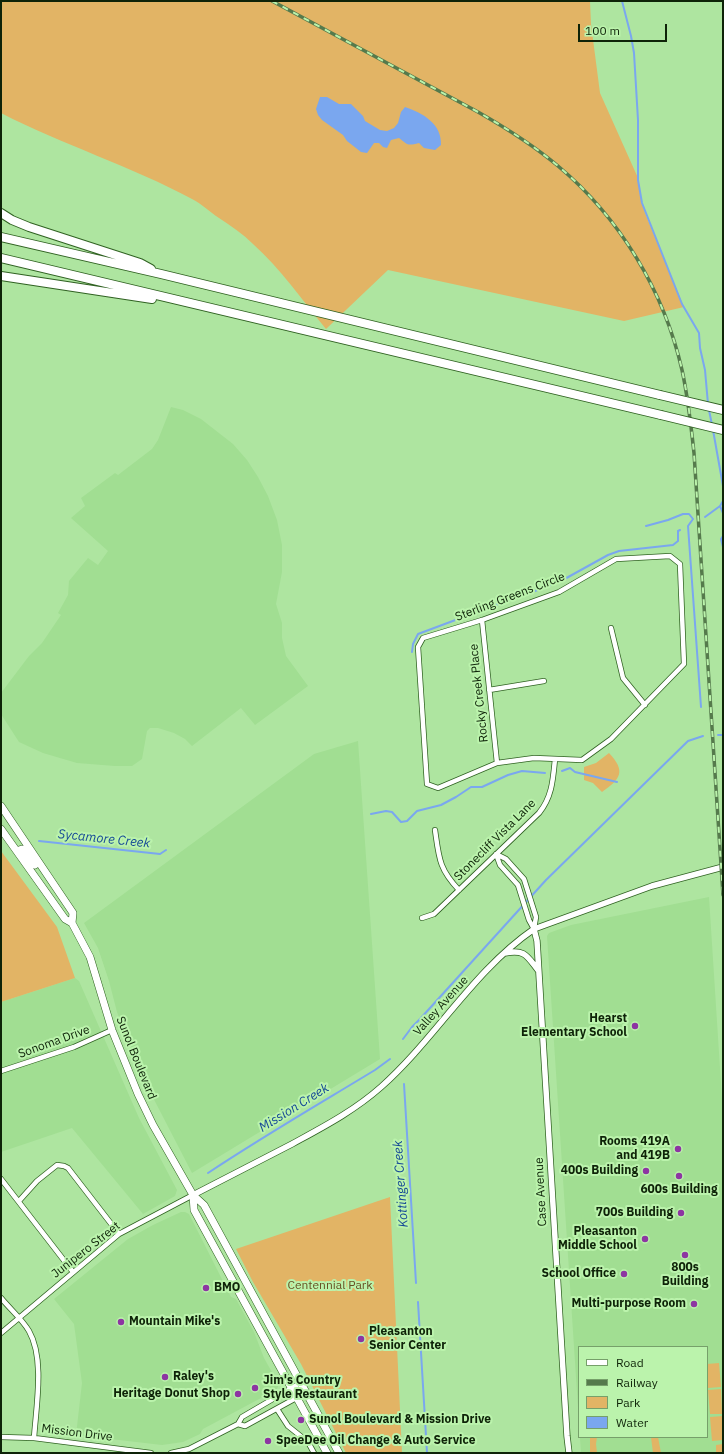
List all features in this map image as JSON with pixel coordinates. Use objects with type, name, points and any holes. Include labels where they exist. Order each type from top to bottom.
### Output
[{"type":"highway","points":[[1,213],[12,220],[29,227],[140,263],[161,274]]},
{"type":"highway","points":[[1,237],[161,274],[329,316],[723,410]]},
{"type":"highway","points":[[1,258],[723,430]]},
{"type":"highway","points":[[1,276],[209,307]]},
{"type":"main road","name":"Sunol Boulevard","points":[[1,806],[73,913],[72,923],[90,957],[112,1030],[145,1109],[193,1196],[204,1205],[302,1382],[339,1453]]},
{"type":"main road","name":"Sunol Boulevard","points":[[1,829],[65,920],[72,923]]},
{"type":"main road","points":[[17,851],[25,851],[42,875],[55,887]]},
{"type":"main road","name":"Sunol Boulevard","points":[[193,1196],[194,1210],[327,1453]]},
{"type":"street","name":"Sterling Greens Circle","points":[[670,556],[680,564],[684,664],[611,739],[582,760],[534,758],[497,763],[438,788],[427,784],[418,647],[423,638],[482,620],[558,592],[616,559],[670,556]]},
{"type":"street","name":"Rocky Creek Place","points":[[482,620],[497,763]]},
{"type":"street","points":[[611,628],[623,678],[645,705]]},
{"type":"street","points":[[489,690],[544,681]]},
{"type":"street","name":"Stonecliff Vista Lane","points":[[422,918],[434,914],[546,805],[550,795],[555,759]]},
{"type":"street","points":[[435,830],[442,868],[448,879],[459,890]]},
{"type":"street","name":"Case Avenue","points":[[496,854],[506,859],[516,868],[524,879],[528,887],[536,917],[534,929]]},
{"type":"street","name":"Case Avenue","points":[[496,854],[500,865],[518,884],[537,941],[566,1436],[569,1453]]},
{"type":"street","name":"Valley Avenue","points":[[193,1196],[323,1127],[365,1100],[395,1074],[503,954],[534,929],[652,886],[723,867]]},
{"type":"street","points":[[503,954],[515,951],[520,952],[529,958],[538,971]]},
{"type":"street","name":"Sonoma Drive","points":[[1,1071],[74,1047],[112,1030]]},
{"type":"street","points":[[19,1201],[37,1181],[58,1165],[64,1166],[68,1168],[119,1234]]},
{"type":"street","points":[[1,1179],[73,1272]]},
{"type":"street","name":"Junipero Street","points":[[1,1334],[119,1234],[193,1196]]},
{"type":"street","points":[[1,1298],[28,1331],[35,1344],[39,1378],[34,1438]]},
{"type":"street","points":[[171,1453],[189,1449],[238,1424],[242,1417],[302,1382]]},
{"type":"street","points":[[238,1424],[245,1426],[307,1392]]},
{"type":"street","points":[[277,1409],[288,1426],[308,1442],[314,1453]]},
{"type":"street","name":"Mission Drive","points":[[1,1437],[34,1438],[151,1453]]},
{"type":"shaded area","points":[[171,407],[183,410],[201,419],[233,444],[247,460],[268,496],[277,520],[282,545],[282,572],[276,604],[282,623],[282,638],[286,656],[308,686],[255,725],[241,708],[192,746],[185,739],[174,733],[158,728],[150,728],[147,731],[142,759],[132,766],[77,763],[43,753],[19,742],[1,714],[1,693],[29,656],[42,643],[61,615],[58,613],[68,595],[69,581],[88,558],[98,565],[108,551],[71,518],[85,506],[81,498],[115,473],[118,475],[152,449],[158,440]]},
{"type":"shaded area","points":[[358,741],[380,1059],[192,1173],[146,1084],[117,1012],[98,948],[84,923],[314,754]]},
{"type":"shaded area","points":[[709,897],[723,1115],[723,1453],[581,1453],[580,1438],[708,1438],[708,1346],[578,1346],[578,1408],[547,936],[549,933],[571,925]]},
{"type":"shaded area","points":[[75,978],[79,981],[139,1118],[177,1190],[175,1196],[143,1214],[72,1128],[1,1152],[1,1002]]},
{"type":"shaded area","points":[[181,1212],[189,1214],[231,1297],[236,1299],[254,1332],[264,1358],[278,1383],[278,1387],[276,1390],[203,1429],[200,1434],[183,1442],[162,1445],[76,1435],[82,1383],[74,1324],[54,1299],[128,1239]]},
{"type":"green space","points":[[1,1],[590,1],[591,24],[600,93],[638,178],[645,213],[684,307],[624,321],[388,270],[326,329],[282,274],[249,240],[199,203],[145,176],[25,125],[1,113]]},
{"type":"green space","points":[[609,753],[618,765],[619,774],[614,783],[602,792],[593,783],[584,780],[584,767],[596,763]]},
{"type":"green space","points":[[1,851],[57,927],[75,978],[1,1002]]},
{"type":"green space","name":"Centennial Park","points":[[390,1197],[402,1453],[346,1453],[301,1364],[253,1282],[236,1249]]},
{"type":"green space","points":[[719,1363],[721,1387],[708,1388],[708,1364]]},
{"type":"green space","points":[[721,1389],[722,1414],[710,1414],[708,1390]]},
{"type":"green space","points":[[723,1416],[723,1440],[712,1441],[710,1417]]},
{"type":"green space","points":[[590,1438],[597,1438],[597,1453],[590,1453]]},
{"type":"green space","points":[[651,1438],[658,1438],[661,1453],[653,1453]]},
{"type":"green space","points":[[723,1444],[723,1453],[716,1453],[716,1445]]},
{"type":"water","points":[[320,97],[327,97],[339,104],[351,104],[363,116],[365,121],[380,130],[387,131],[394,128],[398,123],[401,112],[405,107],[412,109],[425,116],[435,125],[441,145],[435,150],[424,148],[419,143],[408,144],[399,138],[391,140],[387,148],[383,147],[379,143],[374,143],[367,153],[361,152],[318,115],[316,109]]},
{"type":"waterway","points":[[622,1],[634,53],[638,120],[638,180],[642,203],[682,304],[699,333],[700,348],[705,370],[708,404]]},
{"type":"waterway","points":[[709,410],[712,425]]},
{"type":"waterway","points":[[713,430],[723,486]]},
{"type":"waterway","points":[[723,501],[720,506],[723,513]]},
{"type":"waterway","points":[[705,517],[720,506]]},
{"type":"waterway","points":[[646,526],[683,514],[689,514],[693,519],[688,526],[701,707]]},
{"type":"waterway","points":[[527,594],[561,581],[608,555],[619,551],[673,545],[678,541],[678,531],[680,530]]},
{"type":"waterway","points":[[723,536],[721,539],[723,547]]},
{"type":"waterway","points":[[723,584],[723,591]]},
{"type":"waterway","points":[[412,652],[413,644],[418,634],[517,597]]},
{"type":"waterway","points":[[718,735],[723,735]]},
{"type":"waterway","points":[[403,1039],[412,1027],[546,880],[688,741],[703,736]]},
{"type":"waterway","name":"Sycamore Creek","points":[[562,771],[570,768],[575,772],[617,782]]},
{"type":"waterway","name":"Sycamore Creek","points":[[371,814],[386,811],[392,812],[401,822],[407,821],[417,811],[441,805],[471,787],[482,787],[508,775],[522,771],[545,773]]},
{"type":"waterway","name":"Sycamore Creek","points":[[39,841],[160,854],[166,850]]},
{"type":"waterway","name":"Mission Creek","points":[[208,1173],[375,1070],[390,1059]]},
{"type":"waterway","name":"Kottinger Creek","points":[[404,1084],[416,1283]]},
{"type":"waterway","name":"Kottinger Creek","points":[[418,1302],[427,1453]]},
{"type":"railway","points":[[272,1],[478,112],[539,151],[580,186],[601,209],[620,233],[651,284],[664,312],[674,341],[684,380],[692,432],[723,895]]},
{"type":"place","name":"Hearst Elementary School","points":[[635,1026]]},
{"type":"place","name":"Rooms 419A and 419B","points":[[678,1149]]},
{"type":"place","name":"400s Building","points":[[646,1171]]},
{"type":"place","name":"600s Building","points":[[679,1176]]},
{"type":"place","name":"700s Building","points":[[681,1213]]},
{"type":"place","name":"Pleasanton Middle School","points":[[645,1239]]},
{"type":"place","name":"800s Building","points":[[685,1255]]},
{"type":"place","name":"School Office","points":[[624,1274]]},
{"type":"place","name":"BMO","points":[[206,1288]]},
{"type":"place","name":"Multi-purpose Room","points":[[694,1304]]},
{"type":"place","name":"Mountain Mike's","points":[[121,1322]]},
{"type":"place","name":"Pleasanton Senior Center","points":[[361,1339]]},
{"type":"place","name":"Raley's","points":[[165,1377]]},
{"type":"place","name":"Jim's Country Style Restaurant","points":[[255,1388]]},
{"type":"place","name":"Heritage Donut Shop","points":[[238,1394]]},
{"type":"place","name":"Sunol Boulevard & Mission Drive","points":[[301,1420]]},
{"type":"place","name":"SpeeDee Oil Change & Auto Service","points":[[268,1441]]}]
